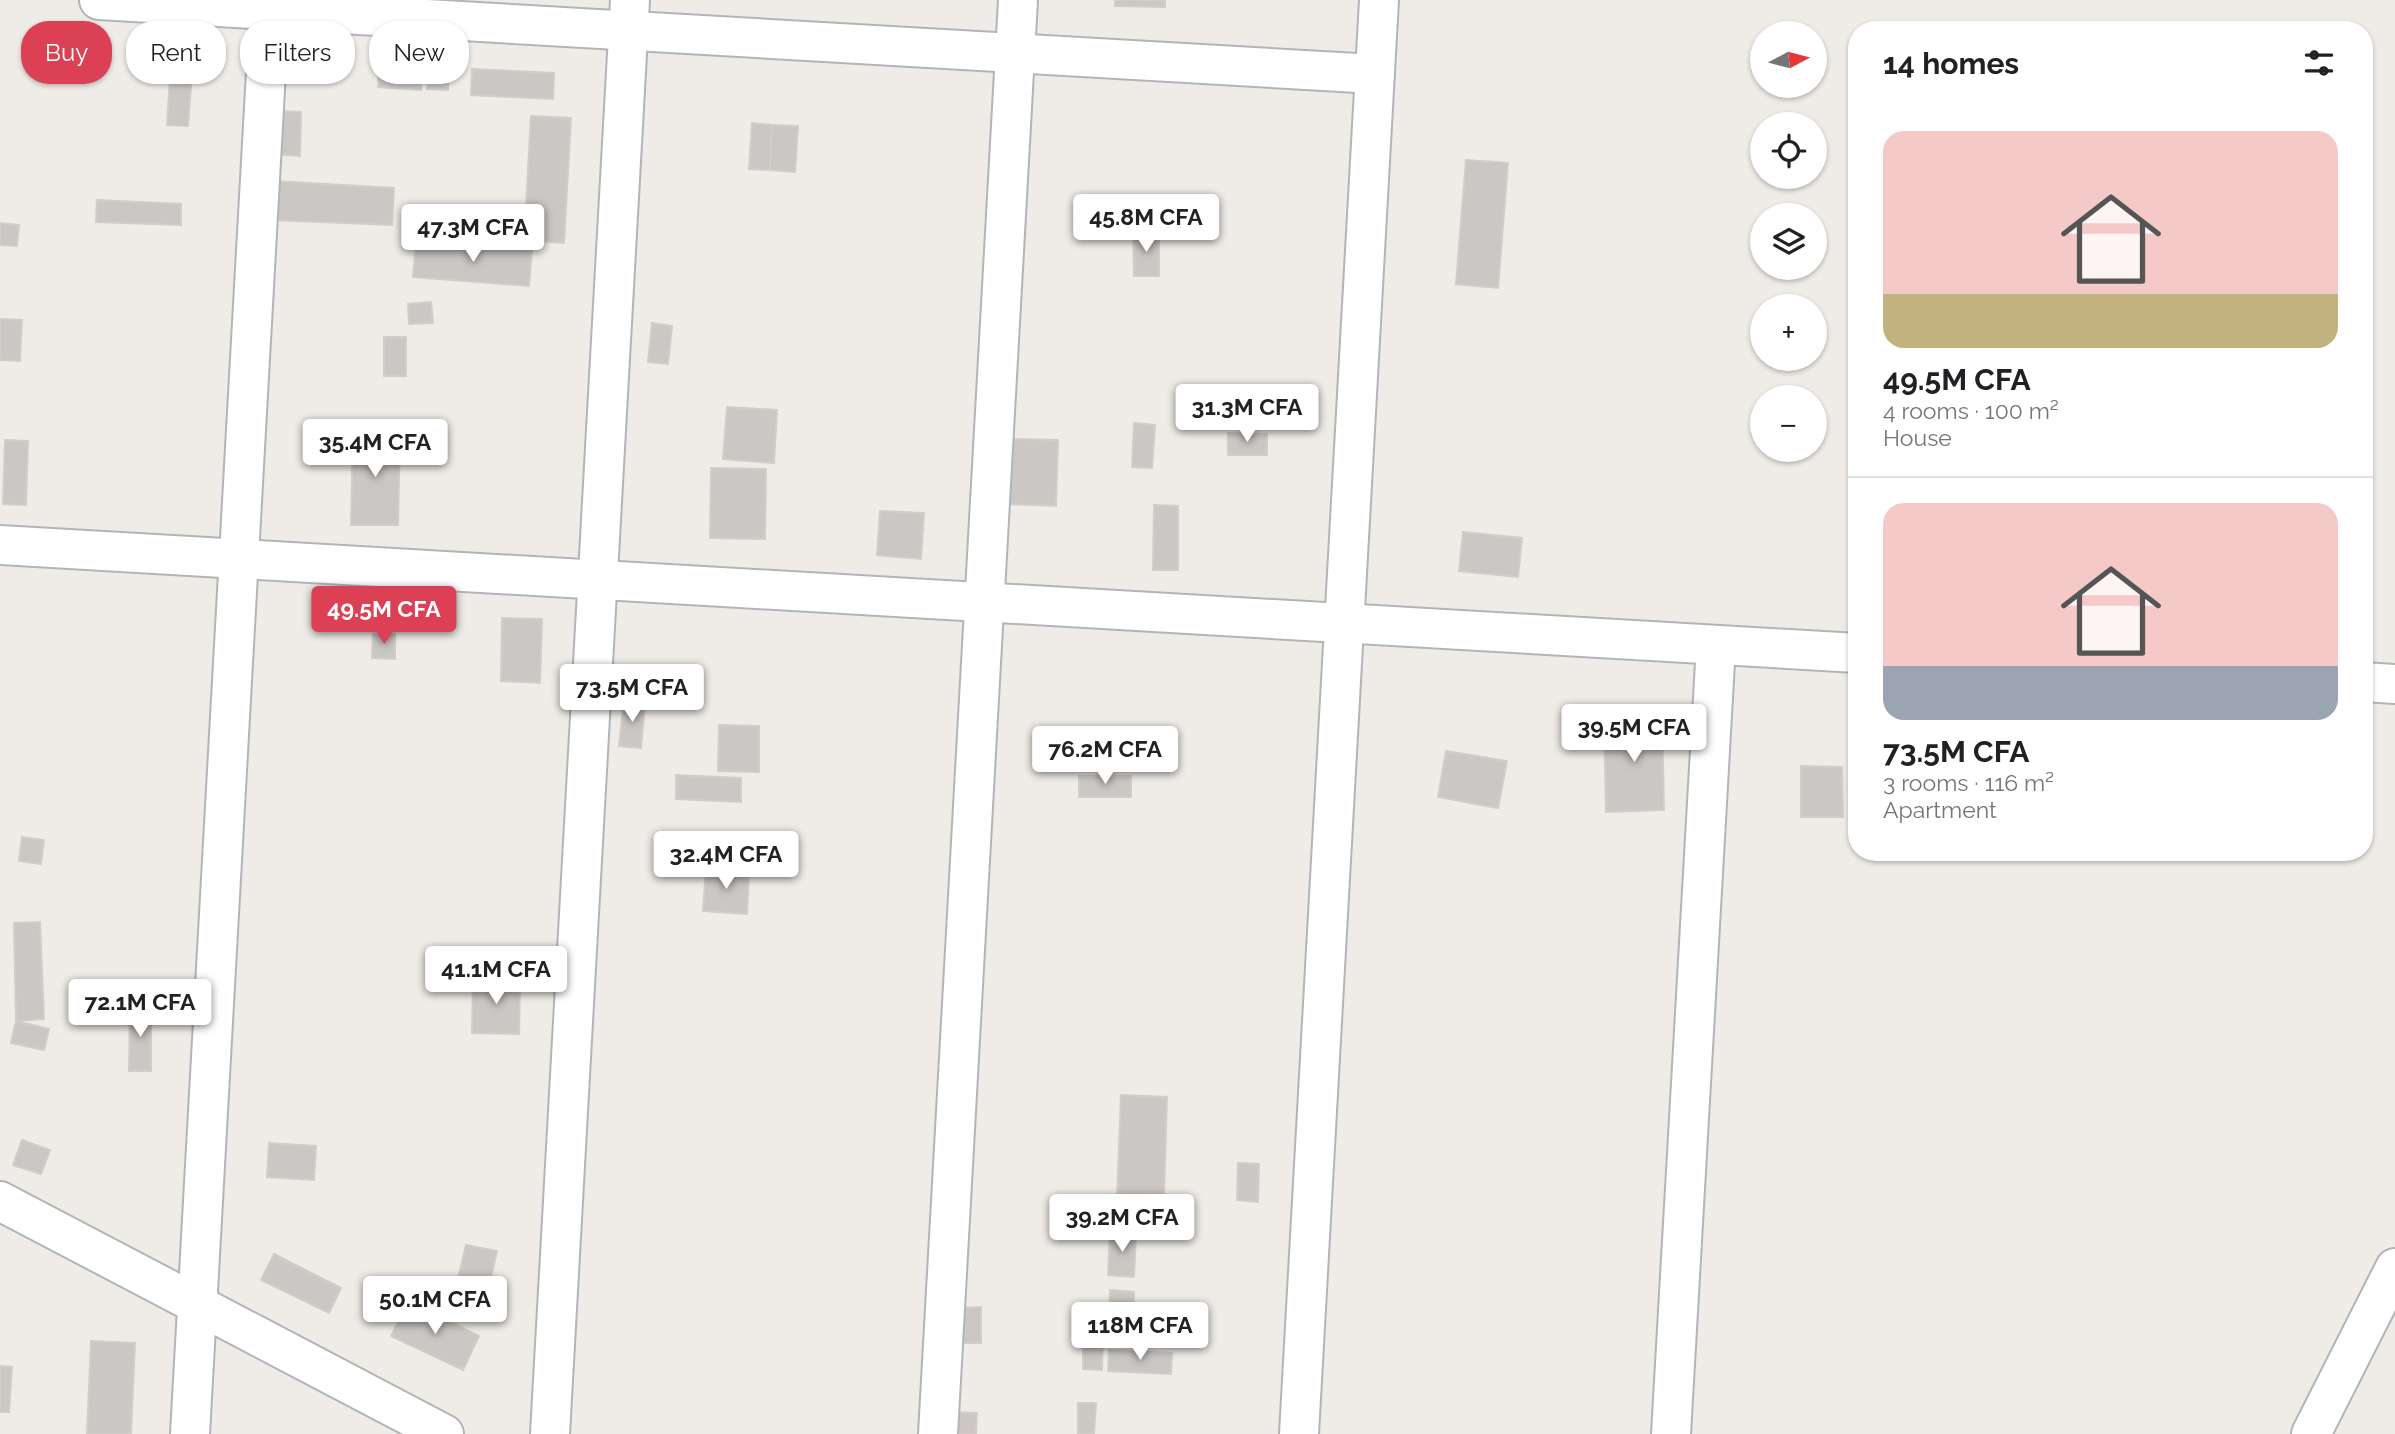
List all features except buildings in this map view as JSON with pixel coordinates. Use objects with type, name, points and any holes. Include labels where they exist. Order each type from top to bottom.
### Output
[{"type":"street","points":[[99,0],[629,15],[1015,53],[1375,74]]},
{"type":"street","points":[[938,1434],[1018,0]]},
{"type":"street","points":[[1299,1434],[1379,0]]},
{"type":"street","points":[[190,1434],[270,5]]},
{"type":"street","points":[[550,1434],[629,15]]},
{"type":"street","points":[[0,545],[1848,652]]},
{"type":"street","points":[[1671,1434],[1716,645]]},
{"type":"street","points":[[2373,683],[2395,684]]},
{"type":"street","points":[[0,1201],[443,1434]]},
{"type":"street","points":[[2311,1434],[2395,1268]]}]
